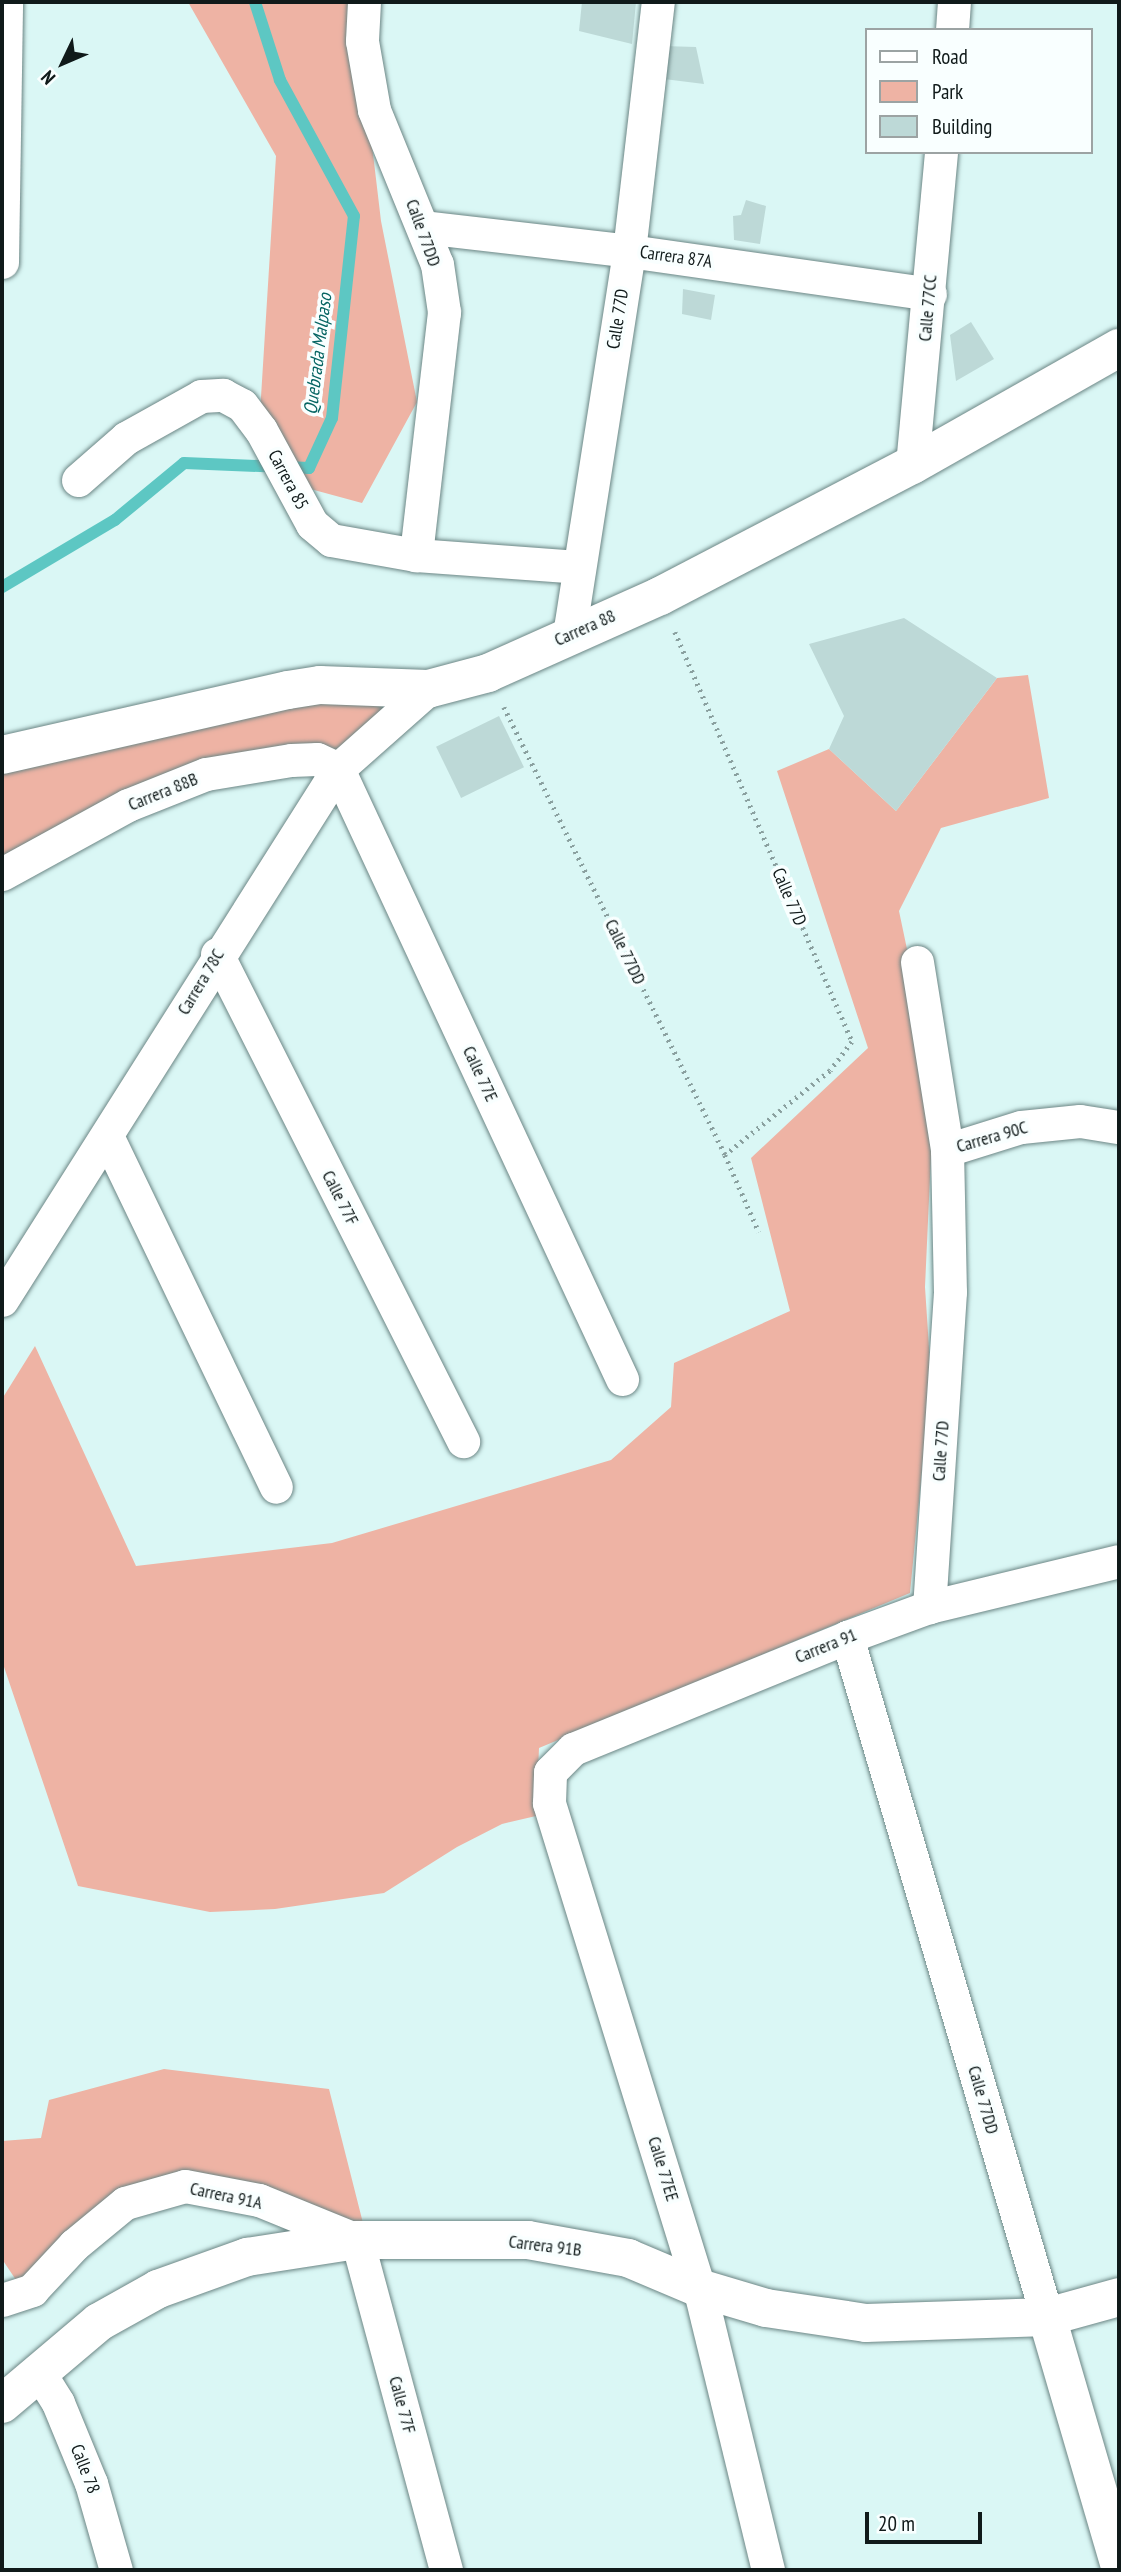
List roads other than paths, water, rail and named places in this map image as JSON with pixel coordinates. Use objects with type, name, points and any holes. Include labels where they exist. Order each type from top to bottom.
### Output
[{"type":"street","points":[[2,253],[6,2]]},
{"type":"street","name":"Calle 77DD","points":[[364,2],[362,41],[374,110],[437,264],[444,312],[416,555]]},
{"type":"street","name":"Calle 77D","points":[[569,635],[629,251],[658,2]]},
{"type":"street","points":[[952,28],[954,2]]},
{"type":"street","name":"Calle 77CC","points":[[912,465],[942,154]]},
{"type":"street","name":"Carrera 87A","points":[[422,227],[629,251],[930,294]]},
{"type":"street","name":"Carrera 88","points":[[2,755],[320,685],[428,689],[488,673],[660,596],[912,465],[1119,348]]},
{"type":"street","name":"Carrera 85","points":[[78,480],[126,438],[201,397],[223,395],[242,405],[261,430],[312,524],[331,540],[416,555],[578,567]]},
{"type":"street","name":"Carrera 78C","points":[[2,1300],[108,1138],[217,954],[338,769],[428,689]]},
{"type":"street","name":"Carrera 88B","points":[[2,874],[128,805],[181,782],[290,760],[317,759],[338,769]]},
{"type":"street","name":"Calle 77E","points":[[338,769],[622,1379]]},
{"type":"street","name":"Calle 77F","points":[[217,954],[463,1441]]},
{"type":"street","name":"Calle 77D","points":[[917,962],[947,1150],[950,1292],[929,1607]]},
{"type":"street","name":"Carrera 90C","points":[[947,1150],[1021,1127],[1080,1121],[1119,1127]]},
{"type":"street","points":[[108,1138],[276,1487]]},
{"type":"street","name":"Carrera 91","points":[[550,1772],[573,1749],[847,1637],[929,1607],[1119,1561]]},
{"type":"street","name":"Calle 77DD","points":[[847,1637],[1119,2563]]},
{"type":"street","name":"Calle 77EE","points":[[550,1772],[550,1802],[699,2288],[768,2570]]},
{"type":"street","name":"Carrera 91A","points":[[2,2300],[32,2290],[74,2245],[125,2203],[186,2186],[258,2200],[357,2240]]},
{"type":"street","name":"Calle 77F","points":[[357,2240],[446,2570]]},
{"type":"street","name":"Carrera 91B","points":[[2,2404],[99,2322],[158,2289],[247,2257],[357,2240],[528,2240],[628,2258],[699,2288],[766,2308],[866,2323],[1047,2317],[1119,2297]]},
{"type":"street","name":"Calle 78","points":[[40,2374],[58,2403],[92,2483],[116,2570]]},
{"type":"waterway","name":"Quebrada Malpaso","points":[[2,587],[115,520],[184,463],[309,468],[332,418],[354,216],[280,80],[255,2]]}]
